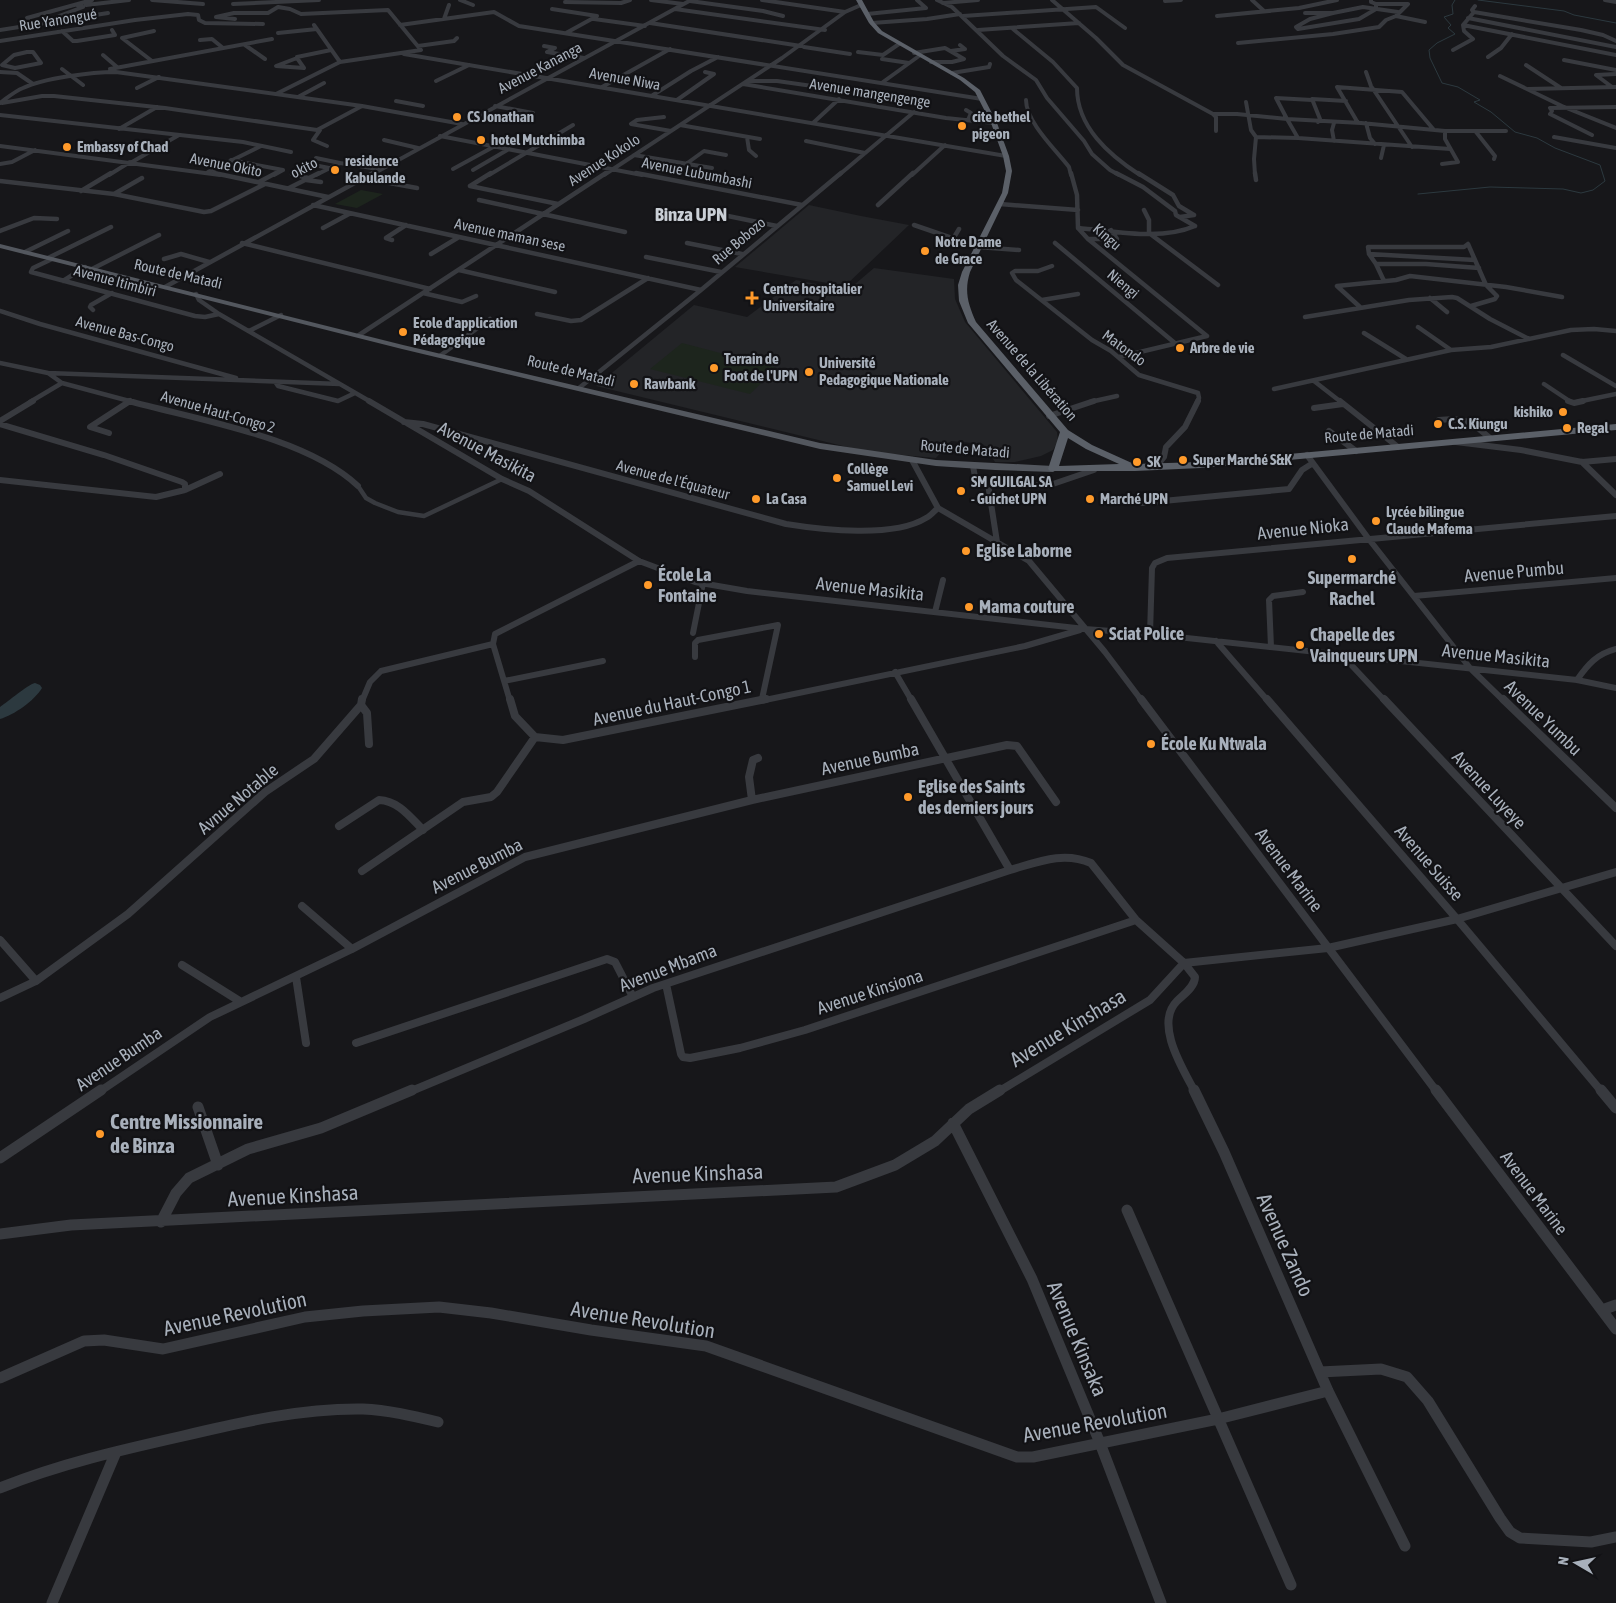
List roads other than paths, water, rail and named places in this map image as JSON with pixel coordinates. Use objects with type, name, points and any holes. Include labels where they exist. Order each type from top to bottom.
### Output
[{"type":"highway","name":"Avenue de la Libération","points":[[859,4],[880,32],[973,87],[982,99],[994,123],[1006,156],[1009,171],[1008,181],[1000,204],[966,272],[962,284],[963,301],[968,317],[999,357],[1065,432],[1089,447],[1135,468]]},
{"type":"highway","name":"Route de Matadi","points":[[1053,469],[1094,470],[1310,459],[1398,446],[1616,427]]},
{"type":"highway","name":"Avenue de la Libération","points":[[1053,469],[1065,432]]},
{"type":"main road","name":"Route de Matadi","points":[[0,246],[811,444],[887,458],[973,466],[1053,469]]},
{"type":"street","points":[[80,5],[92,0]]},
{"type":"street","points":[[29,24],[26,19],[29,17],[80,5],[129,0]]},
{"type":"street","points":[[152,0],[203,4]]},
{"type":"street","points":[[233,4],[319,0]]},
{"type":"street","points":[[460,0],[472,5]]},
{"type":"street","points":[[565,2],[621,3],[630,0]]},
{"type":"street","points":[[651,0],[683,4]]},
{"type":"street","points":[[691,0],[783,16]]},
{"type":"street","name":"Avenue Kananga","points":[[164,287],[691,0]]},
{"type":"street","points":[[762,0],[846,12]]},
{"type":"street","points":[[867,14],[927,8],[917,0]]},
{"type":"street","points":[[937,0],[962,15],[1003,56],[1036,80],[1047,98],[1084,141],[1092,154],[1110,170],[1142,187],[1176,211],[1176,215],[1194,227],[1149,233],[1078,228]]},
{"type":"street","points":[[943,3],[978,0]]},
{"type":"street","points":[[1052,0],[1123,65],[1214,114],[1248,115],[1334,123],[1366,123],[1445,131],[1506,131]]},
{"type":"street","points":[[1165,1],[1181,0]]},
{"type":"street","points":[[1252,0],[1264,11]]},
{"type":"street","points":[[1217,16],[1299,8],[1337,0]]},
{"type":"street","points":[[1371,0],[1375,6],[1425,22]]},
{"type":"street","points":[[1391,3],[1396,0]]},
{"type":"street","points":[[1605,0],[1616,2]]},
{"type":"street","points":[[1238,43],[1371,28],[1383,25],[1386,20],[1397,14],[1408,4],[1391,3],[1354,7],[1312,19],[1296,27],[1298,29],[1359,19],[1374,12],[1375,6]]},
{"type":"street","points":[[777,65],[859,4]]},
{"type":"street","points":[[676,9],[824,30],[859,4]]},
{"type":"street","points":[[45,22],[83,8],[80,5]]},
{"type":"street","points":[[444,19],[449,5]]},
{"type":"street","points":[[1452,50],[1473,39],[1464,31],[1463,25],[1474,12],[1472,10],[1475,6]]},
{"type":"street","points":[[235,19],[222,19],[216,16],[234,13],[266,13],[278,7],[288,8],[300,14],[386,10],[389,11],[421,50],[340,62],[276,94]]},
{"type":"street","points":[[872,23],[962,15],[1096,7],[1125,28]]},
{"type":"street","points":[[164,8],[168,16]]},
{"type":"street","points":[[728,16],[741,8]]},
{"type":"street","points":[[1299,8],[1308,13]]},
{"type":"street","points":[[552,9],[596,16],[594,18]]},
{"type":"street","points":[[914,10],[927,19]]},
{"type":"street","points":[[400,25],[494,12],[515,25],[982,99]]},
{"type":"street","points":[[898,12],[902,16]]},
{"type":"street","points":[[1468,18],[1614,47],[1616,41],[1609,37],[1581,30],[1474,12]]},
{"type":"street","points":[[0,30],[108,13]]},
{"type":"street","points":[[1312,19],[1302,14],[1333,13]]},
{"type":"street","name":"Rue Yanongué","points":[[0,41],[168,16],[195,14],[198,15],[199,20],[205,23],[263,24]]},
{"type":"street","points":[[566,33],[594,18],[645,26]]},
{"type":"street","points":[[84,21],[89,27]]},
{"type":"street","points":[[650,23],[850,54]]},
{"type":"street","points":[[978,30],[1013,30],[1079,23]]},
{"type":"street","points":[[1463,25],[1616,55]]},
{"type":"street","points":[[314,26],[340,62]]},
{"type":"street","points":[[278,33],[317,29]]},
{"type":"street","points":[[62,31],[73,41],[78,41],[115,35],[112,30]]},
{"type":"street","points":[[1013,30],[1053,62],[1077,88],[1084,122],[1103,146],[1123,164],[1173,195],[1179,206],[1194,215],[1180,218]]},
{"type":"street","points":[[152,61],[122,38],[154,31]]},
{"type":"street","points":[[1488,57],[1501,48],[1512,34]]},
{"type":"street","points":[[1609,37],[1613,34]]},
{"type":"street","points":[[200,40],[212,38],[223,48]]},
{"type":"street","points":[[418,46],[454,41],[457,38]]},
{"type":"street","points":[[0,104],[22,88],[33,84],[272,39]]},
{"type":"street","points":[[1578,49],[1590,42]]},
{"type":"street","points":[[858,52],[883,55],[898,44]]},
{"type":"street","points":[[245,45],[265,59]]},
{"type":"street","points":[[951,51],[965,49],[960,45]]},
{"type":"street","points":[[544,46],[555,48],[547,52],[584,58]]},
{"type":"street","name":"Avenue Kokolo","points":[[359,334],[744,82],[803,47]]},
{"type":"street","points":[[884,82],[909,63],[916,55],[943,48],[964,57],[964,60],[932,62]]},
{"type":"street","points":[[602,87],[670,49]]},
{"type":"street","points":[[296,57],[304,68],[276,66],[296,57],[332,50]]},
{"type":"street","points":[[0,72],[15,70],[42,61],[33,52],[14,55],[2,65],[15,70],[33,84]]},
{"type":"street","name":"Avenue Niwa","points":[[404,54],[1006,156]]},
{"type":"street","points":[[104,55],[117,67]]},
{"type":"street","points":[[1570,55],[1564,60],[1616,70]]},
{"type":"street","points":[[653,95],[691,71],[719,57]]},
{"type":"street","points":[[882,59],[909,63]]},
{"type":"street","points":[[952,73],[989,67],[990,64]]},
{"type":"street","points":[[436,81],[469,65]]},
{"type":"street","points":[[1526,65],[1562,88]]},
{"type":"street","points":[[62,69],[83,84]]},
{"type":"street","points":[[104,71],[362,106],[462,124]]},
{"type":"street","points":[[677,100],[714,74],[705,72]]},
{"type":"street","points":[[1366,72],[1373,89],[1381,98],[1412,146]]},
{"type":"street","points":[[1614,87],[1596,74],[1616,74]]},
{"type":"street","points":[[1500,76],[1564,108],[1616,128]]},
{"type":"street","points":[[137,88],[159,78]]},
{"type":"street","points":[[744,82],[777,81],[862,93]]},
{"type":"street","name":"Avenue mangengenge","points":[[744,82],[914,112],[994,123]]},
{"type":"street","points":[[298,97],[324,83]]},
{"type":"street","points":[[1358,123],[1337,87],[1402,92],[1434,130]]},
{"type":"street","points":[[1527,90],[1614,87]]},
{"type":"street","points":[[0,104],[46,96],[157,107],[320,130]]},
{"type":"street","points":[[380,109],[404,97]]},
{"type":"street","points":[[1298,138],[1276,98],[1312,100],[1314,98],[1346,101]]},
{"type":"street","points":[[813,123],[839,99]]},
{"type":"street","name":"Kingu","points":[[1026,100],[1026,108],[1036,126],[1069,167],[1077,195],[1078,228],[1088,239],[1207,336],[1176,344]]},
{"type":"street","points":[[1312,100],[1319,117],[1318,122]]},
{"type":"street","points":[[396,101],[423,106]]},
{"type":"street","points":[[1246,102],[1251,130],[1256,137],[1254,159],[1256,180]]},
{"type":"street","points":[[327,146],[313,140],[320,130],[362,106]]},
{"type":"street","points":[[495,106],[533,113]]},
{"type":"street","points":[[119,128],[157,107]]},
{"type":"street","points":[[1592,135],[1550,114],[1552,110],[1550,108],[1616,107]]},
{"type":"street","points":[[966,110],[971,113],[968,120]]},
{"type":"street","name":"Rue Bobozo","points":[[579,388],[701,290],[914,112]]},
{"type":"street","points":[[1214,114],[1216,116],[1216,131]]},
{"type":"street","points":[[0,115],[179,135],[290,152]]},
{"type":"street","points":[[664,117],[637,120],[631,124],[671,131]]},
{"type":"street","points":[[1334,123],[1332,130],[1334,141]]},
{"type":"street","points":[[1366,123],[1370,138],[1375,144]]},
{"type":"street","points":[[558,204],[470,186],[573,125]]},
{"type":"street","points":[[680,125],[760,139]]},
{"type":"street","points":[[1442,164],[1458,162],[1445,140],[1445,131]]},
{"type":"street","points":[[1476,132],[1495,156],[1494,159]]},
{"type":"street","points":[[81,191],[179,135]]},
{"type":"street","name":"Avenue Lubumbashi","points":[[440,136],[802,205]]},
{"type":"street","points":[[747,137],[749,150],[756,156]]},
{"type":"street","points":[[1256,137],[1298,138],[1450,149]]},
{"type":"street","points":[[1554,137],[1616,148]]},
{"type":"street","points":[[384,140],[418,148]]},
{"type":"street","points":[[806,142],[865,153]]},
{"type":"street","points":[[878,205],[945,145]]},
{"type":"street","points":[[1381,158],[1384,145]]},
{"type":"street","name":"Avenue Okito","points":[[0,146],[208,172],[328,197]]},
{"type":"street","points":[[208,172],[260,146]]},
{"type":"street","points":[[453,169],[495,146]]},
{"type":"street","points":[[473,170],[509,149]]},
{"type":"street","points":[[0,164],[12,162],[35,150]]},
{"type":"street","points":[[686,164],[704,151],[726,155]]},
{"type":"street","points":[[634,155],[712,168]]},
{"type":"street","name":"okito","points":[[316,158],[378,169]]},
{"type":"street","points":[[231,160],[283,170],[259,182]]},
{"type":"street","name":"okito","points":[[288,188],[340,163]]},
{"type":"street","name":"okito","points":[[309,164],[329,168]]},
{"type":"street","name":"okito","points":[[292,174],[321,182]]},
{"type":"street","points":[[114,194],[142,178]]},
{"type":"street","points":[[362,178],[417,188]]},
{"type":"street","points":[[0,181],[114,194],[208,212],[265,184]]},
{"type":"street","points":[[479,200],[625,232]]},
{"type":"street","points":[[1000,204],[1078,210]]},
{"type":"street","name":"Avenue maman sese","points":[[313,205],[701,290]]},
{"type":"street","points":[[1144,210],[1149,220],[1149,233]]},
{"type":"street","points":[[323,228],[349,214]]},
{"type":"street","points":[[723,215],[777,226]]},
{"type":"street","points":[[0,231],[31,218],[44,216],[57,219]]},
{"type":"street","points":[[392,240],[386,238],[406,225]]},
{"type":"street","points":[[914,225],[978,247],[1019,250]]},
{"type":"street","points":[[50,259],[111,227]]},
{"type":"street","points":[[953,239],[959,229]]},
{"type":"street","points":[[1088,239],[1117,239],[1111,230]]},
{"type":"street","points":[[25,252],[68,231]]},
{"type":"street","points":[[1149,233],[1218,285]]},
{"type":"street","points":[[63,281],[160,235]]},
{"type":"street","points":[[431,254],[459,237]]},
{"type":"street","points":[[242,243],[430,289]]},
{"type":"street","points":[[687,243],[742,254]]},
{"type":"street","name":"Niengi","points":[[1055,243],[1176,344]]},
{"type":"street","points":[[1384,281],[1369,254],[1368,248],[1464,247],[1468,244],[1486,285],[1496,295],[1495,298],[1471,306]]},
{"type":"street","points":[[164,259],[178,253],[209,262]]},
{"type":"street","points":[[1369,254],[1475,260]]},
{"type":"street","points":[[646,257],[721,272]]},
{"type":"street","name":"Avenue Itimbiri","points":[[50,259],[32,268],[31,272],[194,316],[205,317],[218,314]]},
{"type":"street","points":[[1376,264],[1426,264],[1480,268]]},
{"type":"street","name":"Matondo","points":[[1052,266],[1044,270],[1014,271],[1012,273],[1016,280],[1092,340],[1119,356],[1132,371],[1147,379],[1198,393],[1200,398],[1185,427],[1166,448],[1164,457],[1156,467]]},
{"type":"street","points":[[459,270],[556,292]]},
{"type":"street","points":[[1360,307],[1337,286],[1410,276],[1562,296]]},
{"type":"street","points":[[537,314],[571,322],[581,320],[648,278]]},
{"type":"street","points":[[93,310],[90,308],[92,305],[112,293]]},
{"type":"street","points":[[423,293],[462,302],[476,296]]},
{"type":"street","name":"Avenue Masikita","points":[[196,294],[199,300],[218,314],[342,384],[402,422],[502,479],[529,492],[639,561],[677,577],[703,584],[747,591],[1085,629],[1150,634],[1470,668],[1577,680],[1604,684],[1616,688]]},
{"type":"street","points":[[1042,300],[1078,294]]},
{"type":"street","points":[[1305,317],[1360,307],[1430,298],[1455,297],[1490,319],[1529,339]]},
{"type":"street","points":[[1430,298],[1447,312]]},
{"type":"street","name":"Avenue Bas-Congo","points":[[0,310],[40,324],[216,370],[244,380]]},
{"type":"street","points":[[249,331],[281,315]]},
{"type":"street","points":[[441,355],[490,320]]},
{"type":"street","points":[[1418,327],[1451,350]]},
{"type":"street","points":[[1274,389],[1451,350],[1491,346],[1581,329],[1616,331]]},
{"type":"street","points":[[1364,333],[1406,359]]},
{"type":"street","points":[[1119,356],[1176,344]]},
{"type":"street","points":[[1563,355],[1616,386]]},
{"type":"street","name":"Avenue Haut-Congo 2","points":[[0,363],[48,373],[62,383],[283,444],[342,470],[352,477],[358,486]]},
{"type":"street","points":[[48,373],[342,384]]},
{"type":"street","points":[[1314,381],[1398,446]]},
{"type":"street","points":[[0,422],[62,383]]},
{"type":"street","points":[[276,383],[290,389],[338,401],[355,393]]},
{"type":"street","points":[[1544,384],[1569,402],[1574,403],[1616,394]]},
{"type":"street","points":[[1049,416],[1097,400],[1117,396]]},
{"type":"street","points":[[109,433],[90,427],[130,401]]},
{"type":"street","points":[[1314,408],[1344,404]]},
{"type":"street","points":[[1439,420],[1467,418],[1490,438]]},
{"type":"street","points":[[0,422],[182,482],[185,490]]},
{"type":"street","name":"Avenue de l'Équateur","points":[[402,422],[423,424],[748,514],[814,529],[886,529],[915,522],[936,512],[938,508]]},
{"type":"street","points":[[1329,431],[1356,451]]},
{"type":"street","points":[[1451,442],[1521,450],[1582,462],[1616,459]]},
{"type":"street","points":[[1142,503],[1289,489],[1310,459]]},
{"type":"street","name":"Avenue Yumbu","points":[[1310,459],[1368,538],[1470,668],[1616,808]]},
{"type":"street","points":[[912,460],[938,508]]},
{"type":"street","points":[[1582,462],[1616,495]]},
{"type":"street","points":[[973,466],[976,482],[1047,486],[1094,470]]},
{"type":"street","points":[[0,480],[148,496],[168,495],[185,490],[220,474]]},
{"type":"street","points":[[358,486],[366,498],[375,503],[398,512],[424,516],[502,479]]},
{"type":"street","points":[[988,484],[997,542]]},
{"type":"street","name":"Avenue Marine","points":[[938,508],[1029,561],[1111,660],[1616,1329]]},
{"type":"street","name":"Avenue Nioka","points":[[1150,634],[1152,568],[1160,560],[1368,538],[1616,516]]},
{"type":"street","points":[[362,871],[463,802],[491,797],[497,792],[536,737],[515,716],[492,644],[495,634],[639,561]]},
{"type":"street","name":"Avenue Pumbu","points":[[1414,596],[1616,578]]},
{"type":"street","points":[[935,612],[942,580]]},
{"type":"street","points":[[693,632],[703,584]]},
{"type":"street","points":[[1271,647],[1269,600],[1273,596],[1303,592]]},
{"type":"street","points":[[695,657],[695,643],[698,640],[778,625],[762,699]]},
{"type":"street","name":"Avenue du Haut-Congo 1","points":[[536,737],[555,739],[579,738],[1025,646],[1085,629]]},
{"type":"street","name":"Avenue Suisse","points":[[1216,641],[1616,1108]]},
{"type":"street","name":"Avnue Notable","points":[[0,998],[36,981],[128,914],[265,792],[314,759],[361,705],[363,694],[373,676],[381,671],[492,644]]},
{"type":"street","points":[[1577,680],[1594,657],[1602,652],[1616,650]]},
{"type":"street","name":"Avenue Luyeye","points":[[1341,654],[1616,946]]},
{"type":"street","points":[[504,681],[603,661]]},
{"type":"street","points":[[894,672],[1010,870]]},
{"type":"street","points":[[1604,684],[1616,695]]},
{"type":"street","points":[[361,705],[367,713],[369,744]]},
{"type":"street","name":"Avenue Bumba","points":[[0,1158],[210,1018],[352,949],[526,857],[752,800],[1007,745],[1014,745],[1056,802]]},
{"type":"street","points":[[752,800],[749,769],[753,760],[758,758]]},
{"type":"street","points":[[340,826],[378,800],[384,800],[393,802],[423,830]]},
{"type":"street","name":"Avenue Mbama","points":[[161,1222],[177,1190],[183,1183],[189,1178],[248,1149],[321,1128],[666,984],[836,926],[1056,857],[1082,858],[1091,863],[1136,920],[1184,963]]},
{"type":"street","points":[[1184,963],[1328,948],[1456,919],[1616,872]]},
{"type":"street","points":[[302,906],[352,949]]},
{"type":"street","name":"Avenue Kinsiona","points":[[666,984],[681,1054],[683,1057],[690,1058],[740,1048],[805,1030],[1136,920]]},
{"type":"street","points":[[0,940],[36,981]]},
{"type":"street","points":[[356,1043],[606,960],[615,962],[634,997]]},
{"type":"street","name":"Avenue Kinshasa","points":[[0,1234],[71,1225],[836,1187],[895,1164],[935,1140],[969,1109],[1150,1000],[1184,963]]},
{"type":"street","name":"Avenue Zando","points":[[1184,963],[1192,972],[1195,981],[1174,1004],[1168,1020],[1170,1041],[1224,1152],[1328,1391],[1405,1546]]},
{"type":"street","points":[[182,965],[241,1002]]},
{"type":"street","points":[[296,977],[306,1043]]},
{"type":"street","points":[[198,1107],[218,1165]]},
{"type":"street","name":"Avenue Kinsaka","points":[[954,1123],[1032,1279],[1100,1443],[1161,1603]]},
{"type":"street","points":[[1127,1210],[1291,1585]]},
{"type":"street","points":[[1602,1310],[1616,1305]]},
{"type":"street","name":"Avenue Revolution","points":[[0,1378],[84,1341],[94,1339],[102,1338],[139,1348],[163,1349],[305,1317],[362,1311],[439,1307],[491,1313],[591,1330],[706,1346],[1017,1457],[1033,1456],[1218,1419],[1328,1391]]},
{"type":"street","points":[[1320,1372],[1381,1370],[1407,1377],[1428,1401],[1500,1518],[1510,1532],[1520,1538],[1591,1542],[1616,1537]]},
{"type":"street","points":[[0,1488],[23,1478],[116,1452],[252,1420],[336,1410],[388,1410],[438,1422]]},
{"type":"street","points":[[52,1603],[116,1452]]},
{"type":"waterway","points":[[1418,194],[1490,187],[1563,189],[1581,193],[1593,190],[1605,181],[1600,165],[1555,148],[1537,138],[1515,132],[1491,112],[1474,102],[1480,100],[1458,87],[1442,83],[1430,58],[1429,50],[1437,43],[1455,34],[1448,28],[1451,25],[1444,17],[1453,14],[1452,5],[1455,0]]},
{"type":"waterway","points":[[1478,0],[1564,11],[1574,15],[1616,23]]},
{"type":"waterway","points":[[0,714],[27,696],[35,688]]},
{"type":"place","name":"CS Jonathan","points":[[457,117]]},
{"type":"place","name":"cite bethel pigeon","points":[[962,126]]},
{"type":"place","name":"hotel Mutchimba","points":[[481,140]]},
{"type":"place","name":"Embassy of Chad","points":[[67,147]]},
{"type":"place","name":"residence Kabulande","points":[[335,170]]},
{"type":"place","name":"Notre Dame de Grace","points":[[925,251]]},
{"type":"place","name":"Centre hospitalier Universitaire","points":[[752,298]]},
{"type":"place","name":"Ecole d'application Pédagogique","points":[[403,332]]},
{"type":"place","name":"Arbre de vie","points":[[1180,348]]},
{"type":"place","name":"Terrain de Foot de l'UPN","points":[[714,368]]},
{"type":"place","name":"Université Pedagogique Nationale","points":[[809,372]]},
{"type":"place","name":"Rawbank","points":[[634,384]]},
{"type":"place","name":"kishiko","points":[[1563,412]]},
{"type":"place","name":"C.S. Kiungu","points":[[1438,424]]},
{"type":"place","name":"Regal","points":[[1567,428]]},
{"type":"place","name":"Super Marché S&K","points":[[1183,460]]},
{"type":"place","name":"SK","points":[[1137,462]]},
{"type":"place","name":"Collège Samuel Levi","points":[[837,478]]},
{"type":"place","name":"SM GUILGAL SA - Guichet UPN","points":[[961,491]]},
{"type":"place","name":"La Casa","points":[[756,499]]},
{"type":"place","name":"Marché UPN","points":[[1090,499]]},
{"type":"place","name":"Lycée bilingue Claude Mafema","points":[[1376,521]]},
{"type":"place","name":"Eglise Laborne","points":[[966,551]]},
{"type":"place","name":"Supermarché Rachel","points":[[1352,559]]},
{"type":"place","name":"École La Fontaine","points":[[648,585]]},
{"type":"place","name":"Mama couture","points":[[969,607]]},
{"type":"place","name":"Sciat Police","points":[[1099,634]]},
{"type":"place","name":"Chapelle des Vainqueurs UPN","points":[[1300,645]]},
{"type":"place","name":"École Ku Ntwala","points":[[1151,744]]},
{"type":"place","name":"Eglise des Saints des derniers jours","points":[[908,797]]},
{"type":"place","name":"Centre Missionnaire de Binza","points":[[100,1134]]},
{"type":"district","name":"Binza UPN","points":[[691,214]]}]
